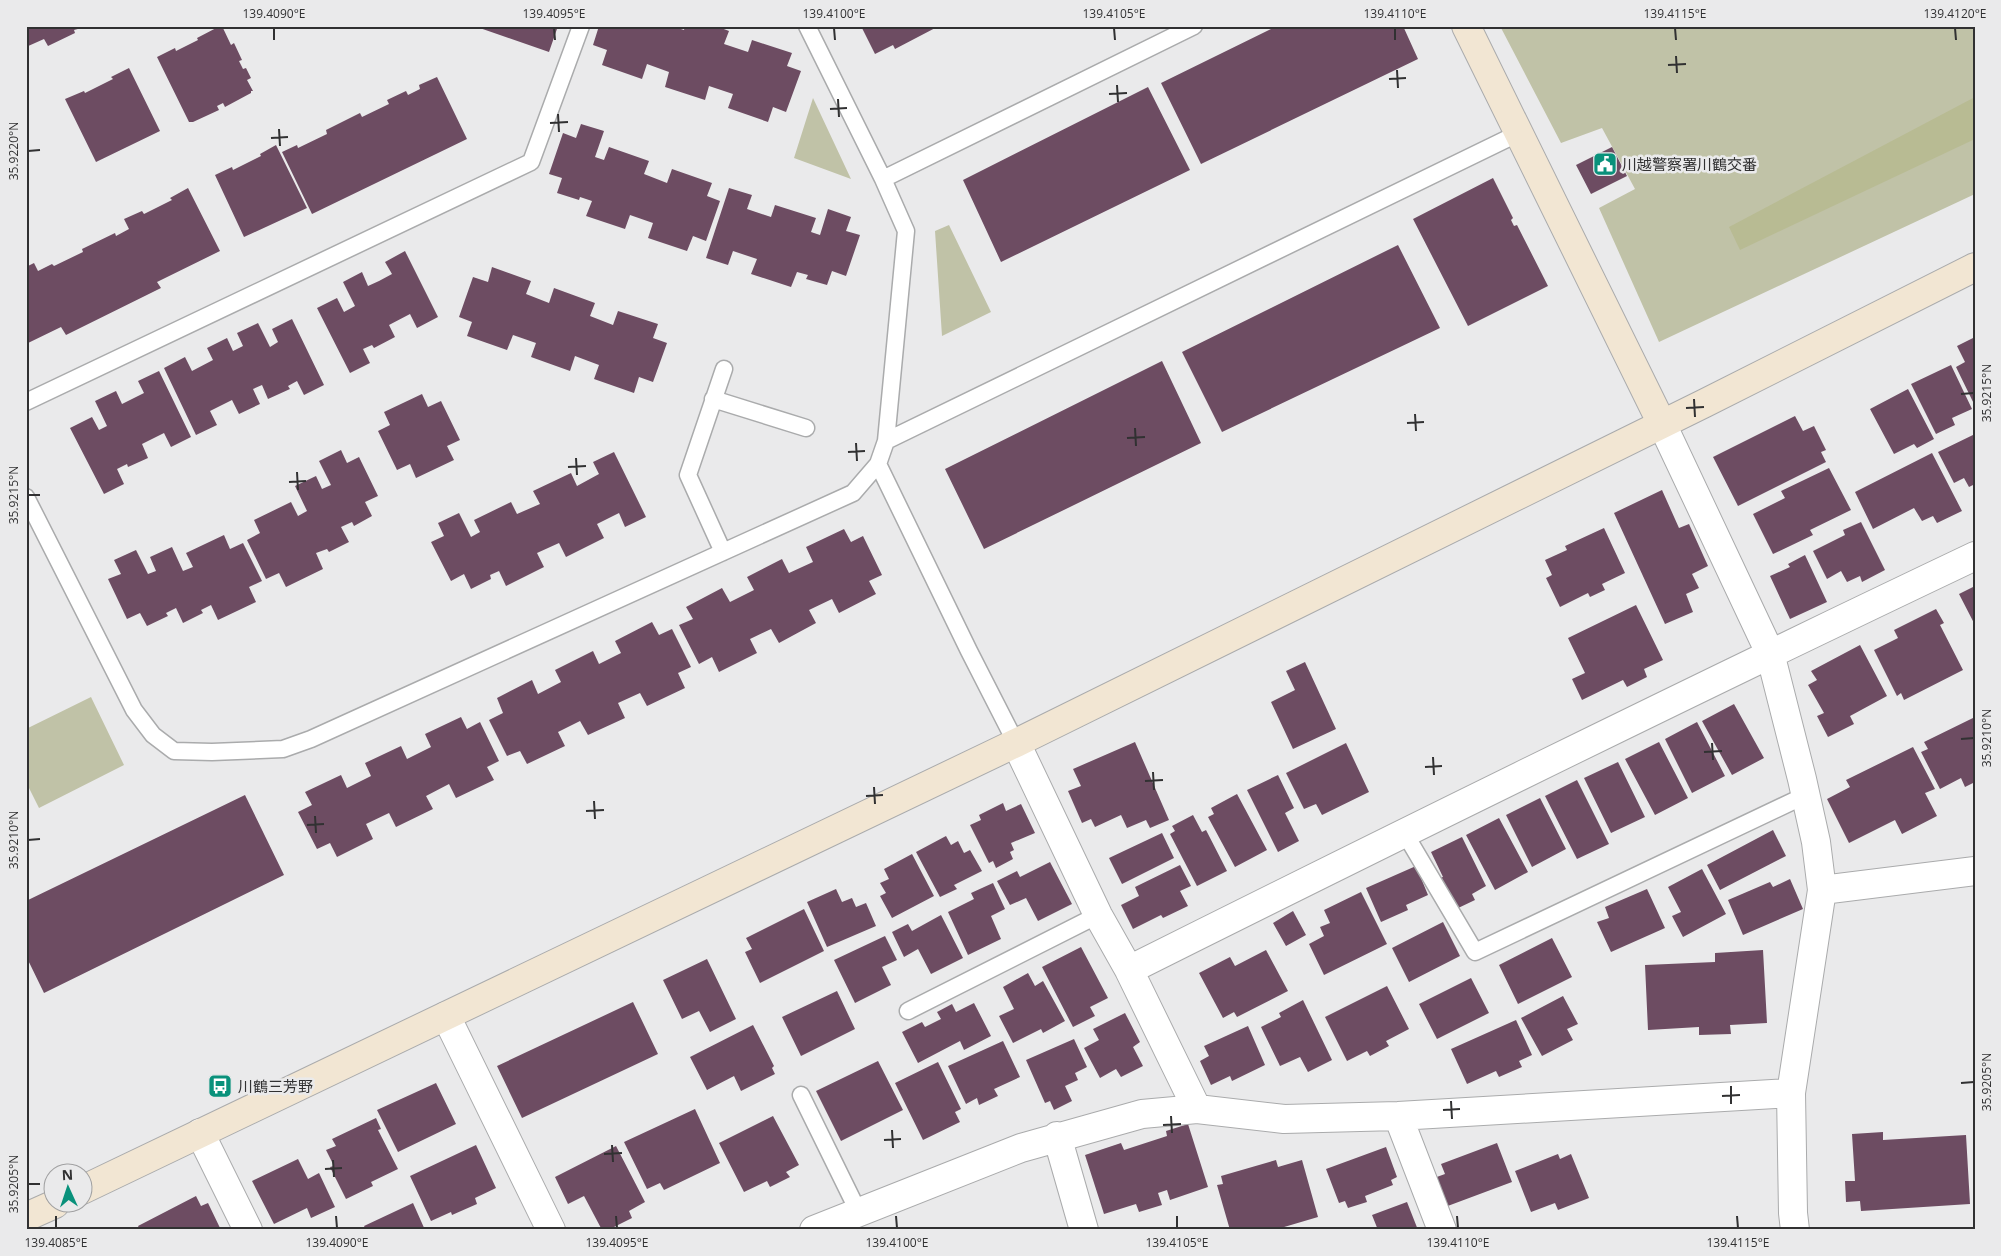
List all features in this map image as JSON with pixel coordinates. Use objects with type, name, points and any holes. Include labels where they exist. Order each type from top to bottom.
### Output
[{"type":"street","points":[[1466,26],[1662,424],[1770,653],[1806,795],[1816,842],[1822,890],[1791,1093],[1793,1213],[1795,1230]]},
{"type":"street","points":[[92,1185],[1016,742],[1662,424],[1975,267]]},
{"type":"street","points":[[1128,970],[1404,832],[1770,653],[1975,556]]},
{"type":"street","points":[[1016,742],[1098,915],[1128,970],[1197,1109]]},
{"type":"street","points":[[1822,890],[1975,871]]},
{"type":"street","points":[[446,1016],[551,1230]]},
{"type":"street","points":[[814,1230],[1021,1148],[1057,1136],[1142,1114],[1197,1109],[1284,1119],[1398,1116],[1791,1093]]},
{"type":"street","points":[[1398,1116],[1442,1230]]},
{"type":"street","points":[[200,1133],[248,1230]]},
{"type":"street","points":[[1057,1136],[1084,1230]]},
{"type":"street","points":[[26,1217],[42,1210]]},
{"type":"lane","points":[[26,402],[531,162],[581,26]]},
{"type":"lane","points":[[26,496],[32,524],[134,710],[153,735],[174,751],[212,752],[283,748],[311,739],[853,493],[878,464],[886,441],[906,231],[883,179],[807,26]]},
{"type":"lane","points":[[883,179],[1194,26]]},
{"type":"lane","points":[[886,441],[1519,133]]},
{"type":"lane","points":[[723,552],[688,475],[724,369]]},
{"type":"lane","points":[[713,399],[806,428]]},
{"type":"lane","points":[[878,464],[969,651],[1016,742]]},
{"type":"lane","points":[[1404,832],[1475,952],[1806,795]]},
{"type":"lane","points":[[908,1011],[1098,915]]},
{"type":"lane","points":[[801,1095],[858,1211]]},
{"type":"green space","points":[[1500,26],[1975,26],[1975,194],[1659,342],[1599,208],[1635,189],[1602,128],[1561,143]]},
{"type":"green space","points":[[1975,97],[1975,139],[1740,250],[1729,227]]},
{"type":"green space","points":[[813,98],[851,179],[794,158]]},
{"type":"green space","points":[[949,225],[991,312],[942,336],[935,231]]},
{"type":"green space","points":[[91,697],[124,765],[39,808],[26,782],[26,729]]},
{"type":"building","points":[[26,26],[89,26],[74,30],[75,33],[48,46],[44,39],[26,47]]},
{"type":"building","points":[[222,26],[231,45],[234,43],[242,60],[239,61],[243,69],[246,68],[251,78],[247,80],[253,91],[225,107],[223,103],[217,106],[219,110],[189,122],[157,57],[175,48],[176,51]]},
{"type":"building","points":[[474,26],[558,26],[549,52]]},
{"type":"building","points":[[599,26],[672,26],[684,30],[685,26],[716,26],[729,31],[724,44],[748,52],[752,40],[792,53],[787,66],[801,71],[786,112],[773,107],[768,122],[728,108],[733,94],[709,86],[705,100],[665,87],[669,72],[647,64],[642,79],[602,65],[607,50],[593,45]]},
{"type":"building","points":[[861,26],[939,26],[895,49],[893,45],[875,54]]},
{"type":"building","points":[[1277,26],[1403,26],[1418,59],[1201,164],[1161,83]]},
{"type":"building","points":[[129,68],[160,131],[96,162],[65,99],[84,91],[85,93],[113,79],[111,77]]},
{"type":"building","points":[[437,77],[467,139],[312,214],[282,152],[297,145],[298,148],[327,134],[326,130],[360,113],[362,117],[389,104],[387,100],[406,91],[408,95],[420,89],[419,85]]},
{"type":"building","points":[[1148,87],[1190,170],[1001,262],[963,180]]},
{"type":"building","points":[[581,124],[604,131],[595,157],[604,160],[609,147],[649,161],[644,174],[667,183],[672,169],[712,183],[707,196],[720,201],[706,241],[693,236],[687,251],[648,238],[653,223],[630,215],[625,229],[586,216],[592,201],[580,197],[579,200],[557,193],[562,178],[549,174],[563,133],[576,138]]},
{"type":"building","points":[[276,145],[307,208],[244,237],[215,175],[232,167],[233,170],[261,156],[260,154]]},
{"type":"building","points":[[1612,147],[1627,176],[1591,194],[1576,165]]},
{"type":"building","points":[[1493,178],[1513,218],[1511,220],[1514,226],[1517,225],[1548,286],[1468,326],[1413,219]]},
{"type":"building","points":[[188,188],[220,251],[157,282],[161,288],[66,335],[61,327],[26,344],[26,267],[34,263],[38,271],[52,264],[54,266],[83,252],[82,249],[115,233],[116,236],[129,229],[124,219],[142,211],[144,214],[172,200],[170,198]]},
{"type":"building","points":[[729,188],[752,195],[747,209],[771,217],[775,205],[816,218],[811,232],[820,235],[828,209],[851,217],[846,231],[860,235],[846,276],[832,271],[827,285],[806,279],[808,275],[797,272],[791,287],[751,274],[757,259],[733,251],[728,265],[706,258]]},
{"type":"building","points":[[1398,245],[1440,328],[1222,432],[1182,352]]},
{"type":"building","points":[[405,251],[438,317],[417,328],[410,314],[389,325],[395,337],[374,348],[372,345],[363,349],[370,363],[350,373],[317,308],[337,298],[344,312],[355,306],[343,282],[362,272],[368,286],[379,281],[392,274],[385,262]]},
{"type":"building","points":[[492,267],[531,281],[526,294],[549,303],[554,288],[595,303],[590,316],[613,325],[618,311],[658,324],[653,338],[667,343],[653,382],[639,377],[634,393],[594,379],[599,365],[575,356],[570,371],[531,357],[536,343],[513,335],[507,350],[467,336],[472,322],[459,317],[473,277],[488,282]]},
{"type":"building","points":[[292,319],[324,385],[304,395],[297,381],[288,386],[290,389],[268,399],[262,385],[253,389],[260,404],[239,414],[232,400],[210,411],[217,425],[196,435],[164,368],[185,357],[192,371],[213,360],[207,348],[227,338],[233,351],[243,346],[237,333],[258,323],[270,347],[278,342],[272,329]]},
{"type":"building","points":[[1975,337],[1975,406],[1956,367],[1965,362],[1957,346]]},
{"type":"building","points":[[1162,361],[1201,443],[984,549],[945,469]]},
{"type":"building","points":[[1951,365],[1972,409],[1952,418],[1955,425],[1936,434],[1911,384]]},
{"type":"building","points":[[159,371],[191,437],[171,447],[164,433],[142,444],[148,458],[128,467],[127,464],[117,469],[124,484],[104,494],[70,428],[92,417],[99,430],[107,426],[95,401],[116,391],[122,404],[144,393],[138,381]]},
{"type":"building","points":[[1908,389],[1934,439],[1917,448],[1914,444],[1894,454],[1870,409]]},
{"type":"building","points":[[422,394],[428,407],[441,401],[460,440],[447,446],[454,460],[416,478],[410,464],[397,470],[378,431],[390,425],[384,412]]},
{"type":"building","points":[[1795,416],[1803,431],[1814,426],[1826,450],[1821,452],[1826,462],[1738,506],[1713,457]]},
{"type":"building","points":[[1975,434],[1975,484],[1969,487],[1964,478],[1954,483],[1938,452]]},
{"type":"building","points":[[341,450],[347,463],[359,457],[378,496],[365,502],[372,516],[354,526],[352,522],[341,527],[349,542],[329,552],[327,549],[316,553],[323,569],[286,587],[279,573],[266,579],[247,540],[260,533],[254,520],[291,502],[298,516],[307,511],[295,486],[316,476],[322,489],[331,485],[319,461]]},
{"type":"building","points":[[614,452],[646,517],[625,527],[619,513],[597,524],[604,538],[566,557],[559,543],[537,553],[544,567],[506,586],[499,571],[490,575],[491,579],[471,589],[464,574],[451,581],[431,542],[444,536],[438,523],[459,513],[471,537],[480,532],[474,520],[511,502],[517,514],[540,504],[533,491],[571,473],[577,486],[599,474],[593,462]]},
{"type":"building","points":[[1932,453],[1962,511],[1937,523],[1933,516],[1922,521],[1914,508],[1873,529],[1855,492]]},
{"type":"building","points":[[1829,468],[1851,510],[1810,530],[1813,535],[1773,554],[1753,514],[1785,498],[1781,491]]},
{"type":"building","points":[[1662,490],[1679,528],[1689,524],[1708,566],[1692,574],[1699,588],[1686,594],[1693,612],[1665,624],[1614,513]]},
{"type":"building","points":[[1861,522],[1885,570],[1862,582],[1860,576],[1847,582],[1841,571],[1827,579],[1813,551],[1845,535],[1843,530]]},
{"type":"building","points":[[1604,528],[1625,573],[1602,584],[1605,590],[1590,597],[1588,593],[1560,607],[1546,578],[1552,575],[1545,560],[1567,550],[1565,546]]},
{"type":"building","points":[[844,529],[851,542],[863,536],[882,575],[869,581],[876,594],[839,613],[832,599],[809,610],[816,623],[779,643],[771,629],[750,639],[757,653],[719,672],[712,657],[699,664],[679,625],[693,619],[686,607],[722,588],[730,602],[754,590],[747,577],[782,559],[789,573],[813,562],[806,547]]},
{"type":"building","points":[[224,535],[230,549],[243,543],[262,581],[249,587],[256,602],[218,620],[211,605],[201,610],[203,613],[183,623],[176,608],[166,613],[168,616],[147,626],[140,613],[127,619],[108,579],[121,574],[114,560],[136,550],[148,574],[156,571],[150,557],[172,547],[183,571],[193,567],[186,553]]},
{"type":"building","points":[[1805,555],[1827,602],[1790,619],[1770,576],[1790,567],[1788,564]]},
{"type":"building","points":[[1975,586],[1975,625],[1959,594]]},
{"type":"building","points":[[1636,605],[1663,660],[1644,669],[1647,677],[1627,687],[1623,680],[1582,700],[1572,679],[1585,673],[1568,638]]},
{"type":"building","points":[[1936,609],[1944,623],[1940,625],[1963,670],[1904,700],[1901,693],[1897,696],[1874,650],[1898,638],[1894,630]]},
{"type":"building","points":[[652,622],[659,635],[672,629],[691,667],[678,673],[685,688],[647,706],[640,693],[618,703],[625,718],[588,735],[580,721],[558,732],[565,746],[527,764],[520,751],[507,756],[489,720],[503,713],[497,698],[532,680],[538,694],[561,682],[555,670],[593,651],[599,664],[621,653],[615,641]]},
{"type":"building","points":[[1860,645],[1887,696],[1850,716],[1854,724],[1828,737],[1817,716],[1824,713],[1808,685],[1817,680],[1811,671]]},
{"type":"building","points":[[1305,662],[1336,729],[1293,749],[1271,702],[1295,690],[1286,671]]},
{"type":"building","points":[[1734,704],[1764,758],[1732,775],[1702,721]]},
{"type":"building","points":[[461,717],[467,729],[480,722],[499,761],[487,767],[494,780],[456,798],[449,784],[426,796],[433,809],[396,827],[389,813],[366,824],[373,839],[337,857],[330,843],[317,849],[298,812],[312,805],[305,792],[341,775],[347,788],[371,776],[365,763],[401,746],[407,759],[431,747],[425,734]]},
{"type":"building","points":[[1975,717],[1975,782],[1965,787],[1961,778],[1940,789],[1921,752],[1928,749],[1924,742]]},
{"type":"building","points":[[1697,722],[1725,776],[1692,793],[1665,739]]},
{"type":"building","points":[[1135,742],[1169,820],[1150,828],[1146,820],[1127,828],[1121,815],[1095,827],[1091,819],[1082,823],[1068,791],[1081,786],[1073,769]]},
{"type":"building","points":[[1659,742],[1688,798],[1655,815],[1625,759]]},
{"type":"building","points":[[1346,743],[1369,792],[1322,815],[1316,804],[1304,809],[1286,773]]},
{"type":"building","points":[[1913,747],[1935,789],[1925,793],[1937,816],[1902,834],[1895,820],[1849,843],[1827,799],[1850,787],[1846,780]]},
{"type":"building","points":[[1618,762],[1645,817],[1611,833],[1584,778]]},
{"type":"building","points":[[1278,775],[1294,808],[1285,813],[1299,841],[1278,852],[1247,790]]},
{"type":"building","points":[[1577,780],[1609,844],[1577,859],[1545,796]]},
{"type":"building","points":[[1237,794],[1267,850],[1235,867],[1208,817],[1214,814],[1211,808]]},
{"type":"building","points":[[245,795],[284,875],[44,993],[26,956],[26,901]]},
{"type":"building","points":[[1540,798],[1566,849],[1532,867],[1506,815]]},
{"type":"building","points":[[1003,803],[1006,811],[1021,804],[1035,833],[1011,843],[1014,850],[1010,852],[1013,859],[996,868],[993,861],[989,863],[970,825],[981,820],[979,815]]},
{"type":"building","points":[[1193,815],[1202,832],[1206,830],[1227,871],[1197,886],[1170,834],[1175,831],[1172,826]]},
{"type":"building","points":[[1499,818],[1528,872],[1495,890],[1466,835]]},
{"type":"building","points":[[1773,830],[1786,856],[1720,890],[1707,865]]},
{"type":"building","points":[[1162,833],[1174,858],[1122,884],[1109,858]]},
{"type":"building","points":[[946,836],[951,845],[958,841],[964,853],[970,850],[982,871],[954,885],[957,889],[940,897],[916,852]]},
{"type":"building","points":[[1462,837],[1486,886],[1472,894],[1475,900],[1454,910],[1439,878],[1443,877],[1431,852]]},
{"type":"building","points":[[912,854],[934,896],[892,918],[880,896],[886,893],[880,883],[889,879],[884,869]]},
{"type":"building","points":[[1050,862],[1072,904],[1038,921],[1026,898],[1010,905],[997,881],[1017,871],[1020,877]]},
{"type":"building","points":[[1180,865],[1191,886],[1180,891],[1188,906],[1163,918],[1161,915],[1133,929],[1121,905],[1139,896],[1135,887]]},
{"type":"building","points":[[1416,866],[1428,895],[1406,905],[1408,910],[1381,922],[1366,888]]},
{"type":"building","points":[[1702,869],[1726,914],[1683,937],[1672,916],[1681,912],[1668,887]]},
{"type":"building","points":[[1790,879],[1803,909],[1743,935],[1728,900],[1770,882],[1773,887]]},
{"type":"building","points":[[993,883],[1005,909],[991,916],[1001,939],[968,955],[948,912],[974,899],[971,893]]},
{"type":"building","points":[[836,889],[842,902],[852,898],[856,907],[866,903],[876,926],[827,947],[807,902]]},
{"type":"building","points":[[1647,889],[1665,928],[1611,952],[1597,922],[1609,918],[1605,907]]},
{"type":"building","points":[[1361,892],[1387,944],[1324,975],[1309,944],[1324,936],[1320,927],[1330,923],[1324,910]]},
{"type":"building","points":[[804,909],[824,951],[760,983],[745,952],[752,949],[746,938]]},
{"type":"building","points":[[1293,911],[1306,935],[1286,946],[1273,923]]},
{"type":"building","points":[[941,915],[963,958],[931,974],[918,949],[904,957],[892,932],[908,924],[912,931]]},
{"type":"building","points":[[1443,922],[1460,956],[1409,982],[1392,948]]},
{"type":"building","points":[[885,936],[897,960],[882,967],[891,985],[855,1003],[834,960]]},
{"type":"building","points":[[1552,938],[1572,977],[1518,1004],[1499,965]]},
{"type":"building","points":[[1081,947],[1108,998],[1090,1007],[1095,1016],[1073,1027],[1042,967]]},
{"type":"building","points":[[1266,950],[1288,991],[1237,1017],[1234,1012],[1223,1018],[1199,973],[1230,957],[1235,966]]},
{"type":"building","points":[[1763,950],[1767,1023],[1730,1025],[1731,1034],[1699,1035],[1699,1027],[1648,1030],[1645,965],[1715,962],[1715,953]]},
{"type":"building","points":[[707,959],[736,1019],[710,1032],[699,1011],[682,1019],[663,980]]},
{"type":"building","points":[[1028,973],[1035,986],[1043,981],[1065,1021],[1043,1033],[1041,1029],[1013,1043],[999,1016],[1014,1009],[1003,987]]},
{"type":"building","points":[[1471,978],[1489,1013],[1437,1039],[1419,1004]]},
{"type":"building","points":[[1387,986],[1409,1029],[1386,1041],[1389,1046],[1370,1056],[1367,1051],[1347,1061],[1325,1017]]},
{"type":"building","points":[[837,991],[855,1029],[801,1056],[782,1017]]},
{"type":"building","points":[[1563,996],[1578,1024],[1567,1029],[1573,1040],[1542,1056],[1521,1018]]},
{"type":"building","points":[[1303,1000],[1332,1060],[1308,1072],[1300,1057],[1280,1066],[1261,1027],[1281,1017],[1279,1013]]},
{"type":"building","points":[[633,1002],[658,1054],[522,1118],[497,1066]]},
{"type":"building","points":[[974,1003],[991,1036],[964,1050],[960,1041],[918,1063],[902,1032],[922,1022],[925,1027],[941,1019],[937,1012],[952,1004],[956,1012]]},
{"type":"building","points":[[1125,1013],[1140,1042],[1133,1047],[1143,1066],[1121,1077],[1116,1069],[1100,1078],[1084,1048],[1099,1040],[1093,1029]]},
{"type":"building","points":[[1516,1020],[1532,1055],[1519,1061],[1522,1067],[1499,1077],[1496,1071],[1467,1084],[1451,1049]]},
{"type":"building","points":[[753,1025],[774,1066],[772,1068],[775,1074],[741,1091],[734,1076],[707,1090],[690,1057]]},
{"type":"building","points":[[1248,1026],[1265,1065],[1232,1081],[1230,1076],[1211,1085],[1200,1061],[1209,1056],[1204,1046]]},
{"type":"building","points":[[1074,1039],[1087,1067],[1075,1073],[1078,1080],[1065,1086],[1072,1101],[1054,1110],[1050,1101],[1045,1103],[1026,1060]]},
{"type":"building","points":[[1003,1041],[1020,1077],[994,1089],[998,1096],[979,1105],[977,1098],[966,1104],[948,1066]]},
{"type":"building","points":[[878,1061],[903,1110],[841,1141],[816,1091]]},
{"type":"building","points":[[938,1062],[961,1109],[955,1112],[960,1122],[923,1140],[895,1083]]},
{"type":"building","points":[[436,1083],[456,1124],[398,1152],[377,1110]]},
{"type":"building","points":[[695,1109],[720,1163],[664,1190],[660,1183],[647,1189],[624,1142]]},
{"type":"building","points":[[773,1116],[799,1165],[786,1172],[790,1177],[770,1187],[767,1181],[744,1192],[719,1143]]},
{"type":"building","points":[[376,1118],[381,1129],[378,1130],[398,1169],[371,1182],[373,1186],[346,1199],[330,1167],[334,1166],[326,1150],[336,1146],[332,1139]]},
{"type":"building","points":[[1188,1124],[1208,1187],[1170,1200],[1167,1190],[1158,1193],[1162,1205],[1139,1212],[1136,1204],[1104,1214],[1085,1155],[1121,1143],[1124,1150],[1167,1136],[1166,1131]]},
{"type":"building","points":[[1883,1132],[1883,1140],[1966,1135],[1970,1204],[1861,1211],[1860,1201],[1846,1202],[1845,1181],[1855,1181],[1852,1134]]},
{"type":"building","points":[[1497,1143],[1512,1182],[1445,1207],[1434,1178],[1445,1174],[1441,1164]]},
{"type":"building","points":[[476,1145],[496,1188],[475,1198],[477,1204],[452,1215],[451,1212],[431,1221],[410,1176]]},
{"type":"building","points":[[616,1146],[645,1202],[629,1211],[632,1218],[608,1230],[602,1230],[584,1196],[568,1204],[555,1177]]},
{"type":"building","points":[[1386,1147],[1397,1177],[1391,1180],[1393,1185],[1365,1196],[1367,1202],[1348,1208],[1345,1201],[1339,1203],[1326,1169]]},
{"type":"building","points":[[1558,1154],[1560,1159],[1571,1154],[1589,1198],[1558,1210],[1555,1203],[1531,1212],[1515,1171]]},
{"type":"building","points":[[298,1159],[308,1179],[319,1173],[335,1207],[311,1218],[307,1208],[274,1224],[252,1181]]},
{"type":"building","points":[[1276,1160],[1278,1167],[1302,1160],[1318,1217],[1274,1230],[1230,1230],[1217,1185],[1223,1184],[1221,1176]]},
{"type":"building","points":[[196,1196],[201,1206],[208,1203],[221,1230],[140,1230],[138,1226]]},
{"type":"building","points":[[1407,1202],[1418,1230],[1378,1230],[1372,1215]]},
{"type":"building","points":[[413,1203],[425,1230],[366,1230],[364,1226]]},
{"type":"place","name":"川越警察署川鶴交番","points":[[1605,164]]},
{"type":"place","name":"川鶴三芳野","points":[[220,1086]]}]
